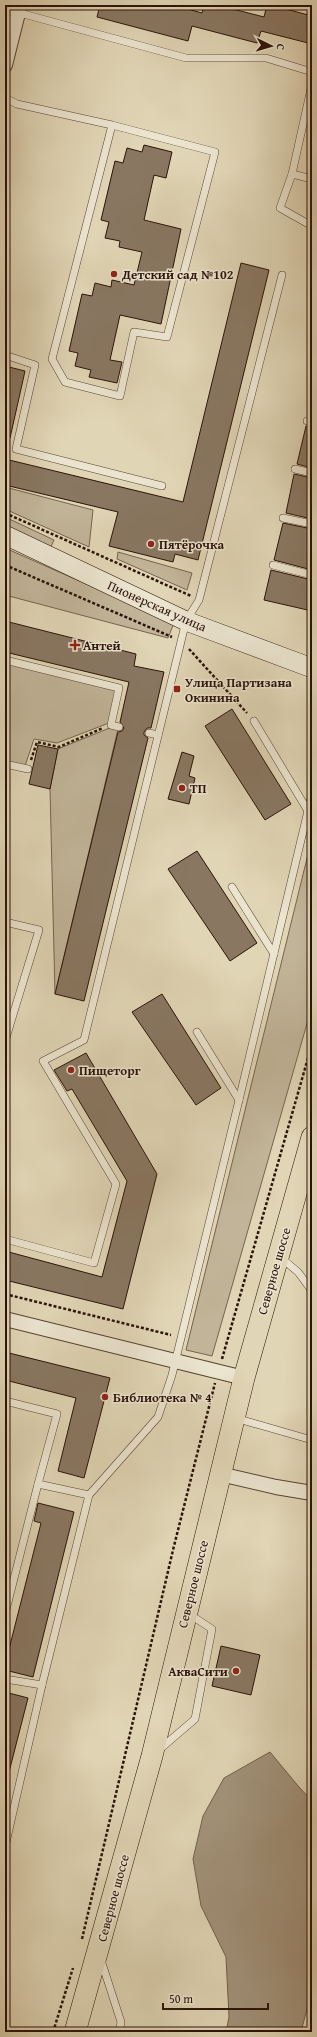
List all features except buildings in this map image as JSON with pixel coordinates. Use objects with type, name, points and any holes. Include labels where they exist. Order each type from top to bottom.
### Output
[{"type":"main road","name":"Северное шоссе","points":[[75,2032],[89,1948],[152,1756],[244,1378],[278,1256],[304,1176],[312,1137]]},
{"type":"street","points":[[5,65],[14,9]]},
{"type":"street","name":"Пионерская улица","points":[[5,536],[186,621],[312,668]]},
{"type":"street","points":[[5,1319],[244,1378]]},
{"type":"street","points":[[220,1474],[276,1487],[312,1493]]},
{"type":"lane","points":[[14,9],[186,58],[266,58],[312,72]]},
{"type":"lane","points":[[312,84],[292,174],[280,208],[312,226]]},
{"type":"lane","points":[[5,98],[17,104],[112,125],[215,152],[167,337],[134,332],[120,396],[65,382],[52,359],[112,125]]},
{"type":"lane","points":[[292,174],[312,180]]},
{"type":"lane","points":[[5,1239],[94,1262],[116,1184],[43,1061],[84,1040],[186,621],[199,600],[282,275]]},
{"type":"lane","points":[[5,355],[35,365],[16,449],[162,486]]},
{"type":"lane","points":[[295,469],[312,473]]},
{"type":"lane","points":[[283,518],[312,524]]},
{"type":"lane","points":[[273,565],[312,575]]},
{"type":"lane","points":[[5,660],[119,688],[111,725],[119,727]]},
{"type":"lane","points":[[254,721],[308,811]]},
{"type":"lane","points":[[149,734],[158,736]]},
{"type":"lane","points":[[5,764],[28,769]]},
{"type":"lane","points":[[5,1847],[42,1685],[89,1495],[158,1416],[175,1361],[240,1100],[312,794]]},
{"type":"lane","points":[[232,887],[274,954]]},
{"type":"lane","points":[[5,922],[39,930],[5,1041]]},
{"type":"lane","points":[[197,1032],[240,1100]]},
{"type":"lane","points":[[278,1256],[298,1272],[312,1291]]},
{"type":"lane","points":[[5,1401],[57,1414],[5,1614]]},
{"type":"lane","points":[[234,1418],[312,1440]]},
{"type":"lane","points":[[38,1484],[89,1495]]},
{"type":"lane","points":[[152,1756],[195,1719],[212,1629],[187,1612]]},
{"type":"lane","points":[[5,1679],[42,1685]]},
{"type":"lane","points":[[89,1948],[121,2022],[119,2032]]},
{"type":"path","points":[[5,513],[199,600]]},
{"type":"path","points":[[5,565],[182,641],[254,721]]},
{"type":"path","points":[[28,769],[37,742],[59,747],[111,725]]},
{"type":"path","points":[[89,1948],[173,1550],[218,1372],[312,1044]]},
{"type":"path","points":[[5,1294],[180,1338]]},
{"type":"path","points":[[53,2032],[74,1966]]},
{"type":"shaded area","points":[[5,487],[93,510],[89,547],[5,509]]},
{"type":"shaded area","points":[[5,517],[54,540],[49,551],[5,530]]},
{"type":"shaded area","points":[[5,548],[174,623],[168,638],[5,595]]},
{"type":"shaded area","points":[[118,552],[192,573],[187,590],[117,559]]},
{"type":"shaded area","points":[[5,663],[117,690],[109,723],[57,743],[34,739],[25,766],[5,762]]},
{"type":"shaded area","points":[[112,727],[118,729],[55,994],[50,789],[58,749]]},
{"type":"shaded area","points":[[312,838],[312,1006],[212,1356],[186,1350]]},
{"type":"shaded area","points":[[270,1752],[312,1801],[312,1989],[301,2032],[226,2032],[229,2017],[226,1957],[201,1906],[193,1859],[203,1816],[224,1778]]},
{"type":"place","name":"Детский сад №102","points":[[114,274]]},
{"type":"place","name":"Пятёрочка","points":[[151,544]]},
{"type":"place","name":"Антей","points":[[75,645]]},
{"type":"place","name":"Улица Партизана Окинина","points":[[177,689]]},
{"type":"place","name":"ТП","points":[[182,788]]},
{"type":"place","name":"Пищеторг","points":[[71,1070]]},
{"type":"place","name":"Библиотека № 4","points":[[105,1397]]},
{"type":"place","name":"АкваСити","points":[[236,1671]]}]
